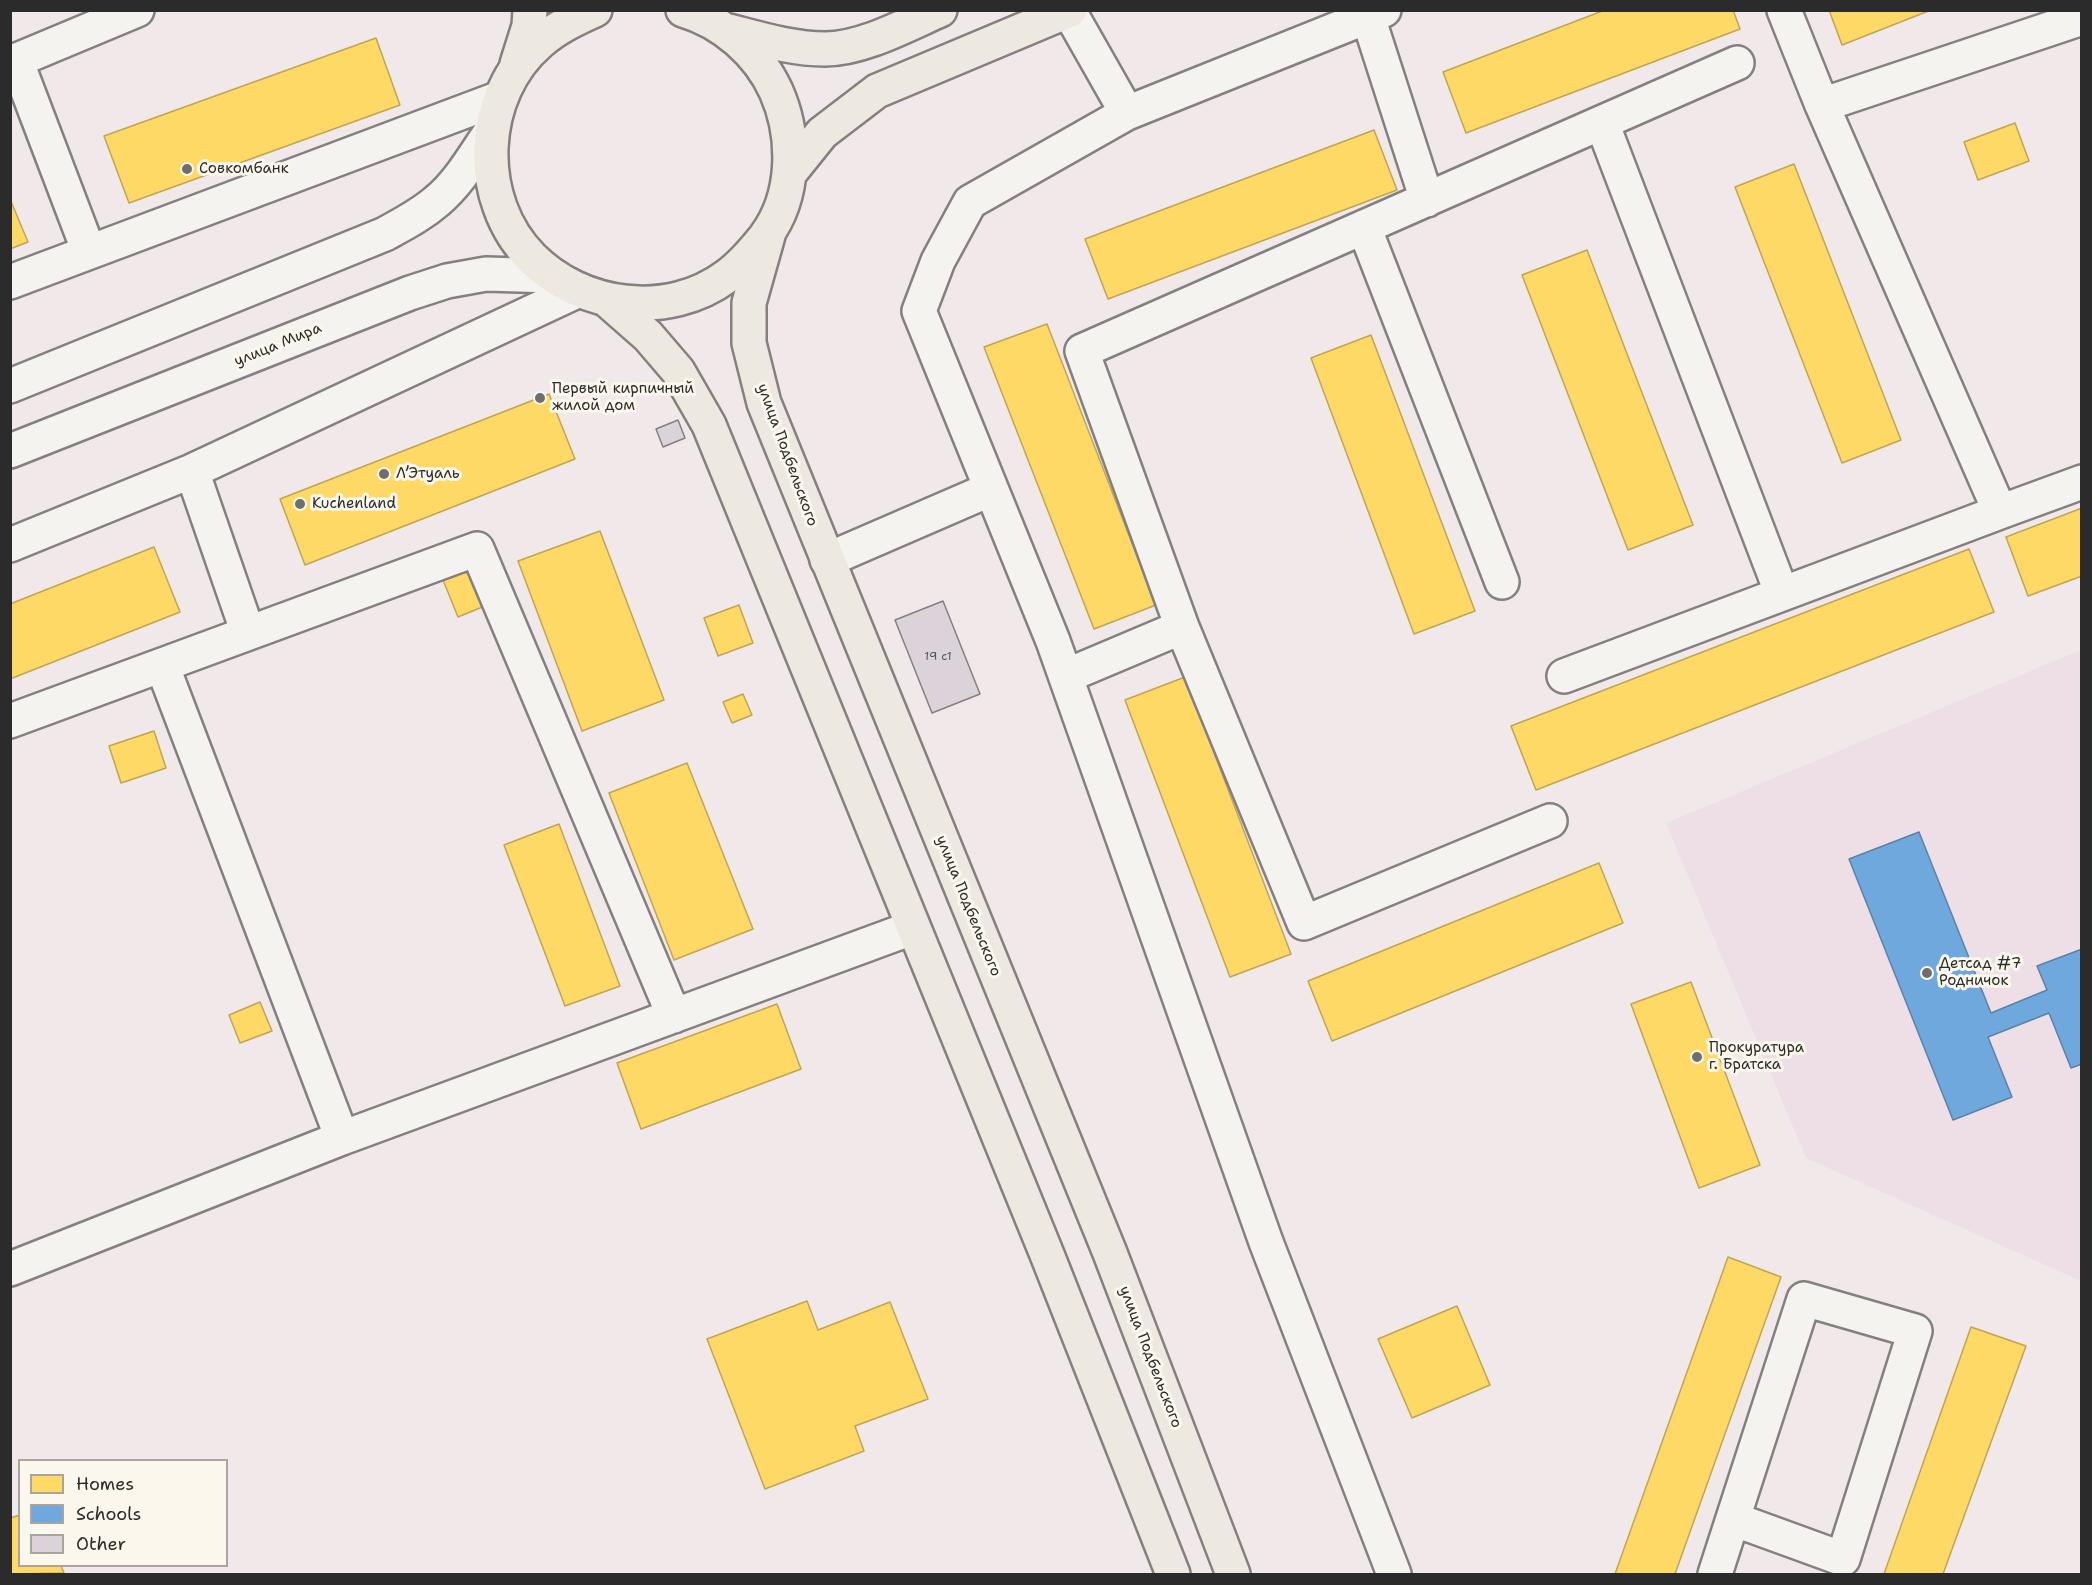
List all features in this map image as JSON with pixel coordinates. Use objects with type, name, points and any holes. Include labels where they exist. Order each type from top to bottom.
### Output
[{"type":"main road","points":[[530,10],[529,26],[516,69],[500,98],[492,130],[490,164],[497,197],[510,229],[530,256],[648,336],[678,371],[709,425],[912,928],[1048,1257],[1173,1575]]},
{"type":"main road","points":[[516,69],[539,43],[566,23],[595,10]]},
{"type":"main road","points":[[579,289],[636,304],[668,302],[698,293],[726,277],[750,257],[769,232],[782,204],[789,174],[790,141],[784,108],[770,78],[750,51],[725,30],[696,14],[683,10]]},
{"type":"main road","points":[[725,30],[784,46],[826,49],[856,44],[898,29],[940,10]]},
{"type":"main road","points":[[789,174],[822,134],[877,91],[1070,11]]},
{"type":"main road","name":"улица Подбельского","points":[[769,232],[749,303],[749,344],[764,403],[1110,1253],[1233,1575]]},
{"type":"street","points":[[89,252],[13,62],[137,10]]},
{"type":"street","points":[[1784,10],[1822,105],[2000,512]]},
{"type":"street","points":[[1070,11],[1127,113]]},
{"type":"street","points":[[1394,1575],[1266,1242],[1066,676],[919,311],[938,261],[970,202],[1127,113],[1376,14],[1427,200]]},
{"type":"street","points":[[1822,105],[2082,18]]},
{"type":"street","points":[[1550,821],[1304,923],[1182,627],[1082,351],[1737,63]]},
{"type":"street","points":[[10,282],[500,98]]},
{"type":"street","points":[[1602,123],[1782,594]]},
{"type":"street","points":[[10,386],[394,229],[413,219],[438,200],[465,171],[492,130]]},
{"type":"street","points":[[1364,227],[1502,582]]},
{"type":"street","name":"улица Мира","points":[[10,451],[410,293],[447,281],[486,274],[579,289]]},
{"type":"street","points":[[10,545],[192,471],[579,289]]},
{"type":"street","points":[[192,471],[248,633]]},
{"type":"street","points":[[1564,676],[2082,482]]},
{"type":"street","points":[[827,560],[991,489]]},
{"type":"street","points":[[10,721],[477,549],[674,1016]]},
{"type":"street","points":[[1066,676],[1182,627]]},
{"type":"street","points":[[162,665],[342,1138]]},
{"type":"street","points":[[10,1269],[342,1138],[912,928]]},
{"type":"street","points":[[1715,1575],[1804,1299],[1915,1331],[1843,1559],[1733,1519]]},
{"type":"shaded area","points":[[2081,650],[2081,1281],[1806,1158],[1666,823]]},
{"type":"building: Homes","points":[[1605,10],[1733,10],[1740,29],[1466,133],[1443,72]]},
{"type":"building: Homes","points":[[1829,10],[1931,10],[1842,45]]},
{"type":"building: Homes","points":[[376,38],[400,105],[129,203],[104,136]]},
{"type":"building: Homes","points":[[2015,123],[2029,161],[1978,180],[1964,142]]},
{"type":"building: Homes","points":[[1374,130],[1397,190],[1108,299],[1085,239]]},
{"type":"building: Homes","points":[[1794,164],[1901,440],[1842,463],[1735,187]]},
{"type":"building: Homes","points":[[10,199],[28,242],[10,249]]},
{"type":"building: Homes","points":[[1587,250],[1693,525],[1628,550],[1522,275]]},
{"type":"building: Homes","points":[[1047,324],[1156,605],[1094,629],[984,347]]},
{"type":"building: Homes","points":[[1371,335],[1475,611],[1414,634],[1311,358]]},
{"type":"building: Homes","points":[[549,394],[575,459],[305,565],[280,499]]},
{"type":"building: Homes","points":[[2082,508],[2082,576],[2028,596],[2006,537]]},
{"type":"building: Homes","points":[[600,531],[664,700],[582,731],[518,561]]},
{"type":"building: Homes","points":[[154,547],[180,612],[10,679],[10,604]]},
{"type":"building: Homes","points":[[1969,549],[1994,612],[1536,790],[1511,726]]},
{"type":"building: Homes","points":[[476,566],[492,603],[458,617],[443,580]]},
{"type":"building: Homes","points":[[739,605],[753,643],[718,656],[704,618]]},
{"type":"building: Homes","points":[[1185,677],[1291,954],[1230,977],[1125,700]]},
{"type":"building: Homes","points":[[743,694],[752,715],[732,723],[723,702]]},
{"type":"building: Homes","points":[[154,731],[166,768],[121,783],[109,746]]},
{"type":"building: Homes","points":[[687,763],[753,929],[674,960],[609,793]]},
{"type":"building: Homes","points":[[559,824],[620,986],[565,1006],[504,845]]},
{"type":"building: Homes","points":[[1599,863],[1623,923],[1332,1041],[1308,981]]},
{"type":"building: Homes","points":[[1691,982],[1760,1165],[1699,1188],[1631,1004]]},
{"type":"building: Homes","points":[[260,1002],[272,1031],[240,1043],[229,1015]]},
{"type":"building: Homes","points":[[777,1004],[801,1069],[641,1129],[617,1063]]},
{"type":"building: Homes","points":[[1728,1257],[1781,1277],[1675,1574],[1615,1574]]},
{"type":"building: Homes","points":[[807,1301],[818,1330],[890,1302],[928,1399],[855,1426],[864,1451],[765,1489],[707,1339]]},
{"type":"building: Homes","points":[[1457,1306],[1490,1385],[1412,1418],[1378,1339]]},
{"type":"building: Homes","points":[[1971,1327],[2026,1346],[1943,1574],[1884,1574]]},
{"type":"building: Homes","points":[[18,1516],[18,1567],[61,1567],[64,1573],[10,1574],[10,1518]]},
{"type":"building: Schools","points":[[1919,832],[1991,1013],[2047,990],[2037,966],[2082,949],[2082,1064],[2071,1068],[2049,1013],[1988,1037],[2012,1097],[1953,1120],[1849,859]]},
{"type":"building: Other","points":[[678,420],[685,438],[663,447],[656,429]]},
{"type":"building: Other","points":[[943,601],[980,694],[932,713],[895,620]]},
{"type":"place","name":"Совкомбанк","points":[[187,169]]},
{"type":"place","name":"Первый кирпичный жилой дом","points":[[540,398]]},
{"type":"place","name":"Л’Этуаль","points":[[384,474]]},
{"type":"place","name":"Kuchenland","points":[[300,504]]},
{"type":"place","name":"Детсад #7 Родничок","points":[[1927,973]]},
{"type":"place","name":"Прокуратура г. Братска","points":[[1697,1057]]}]
